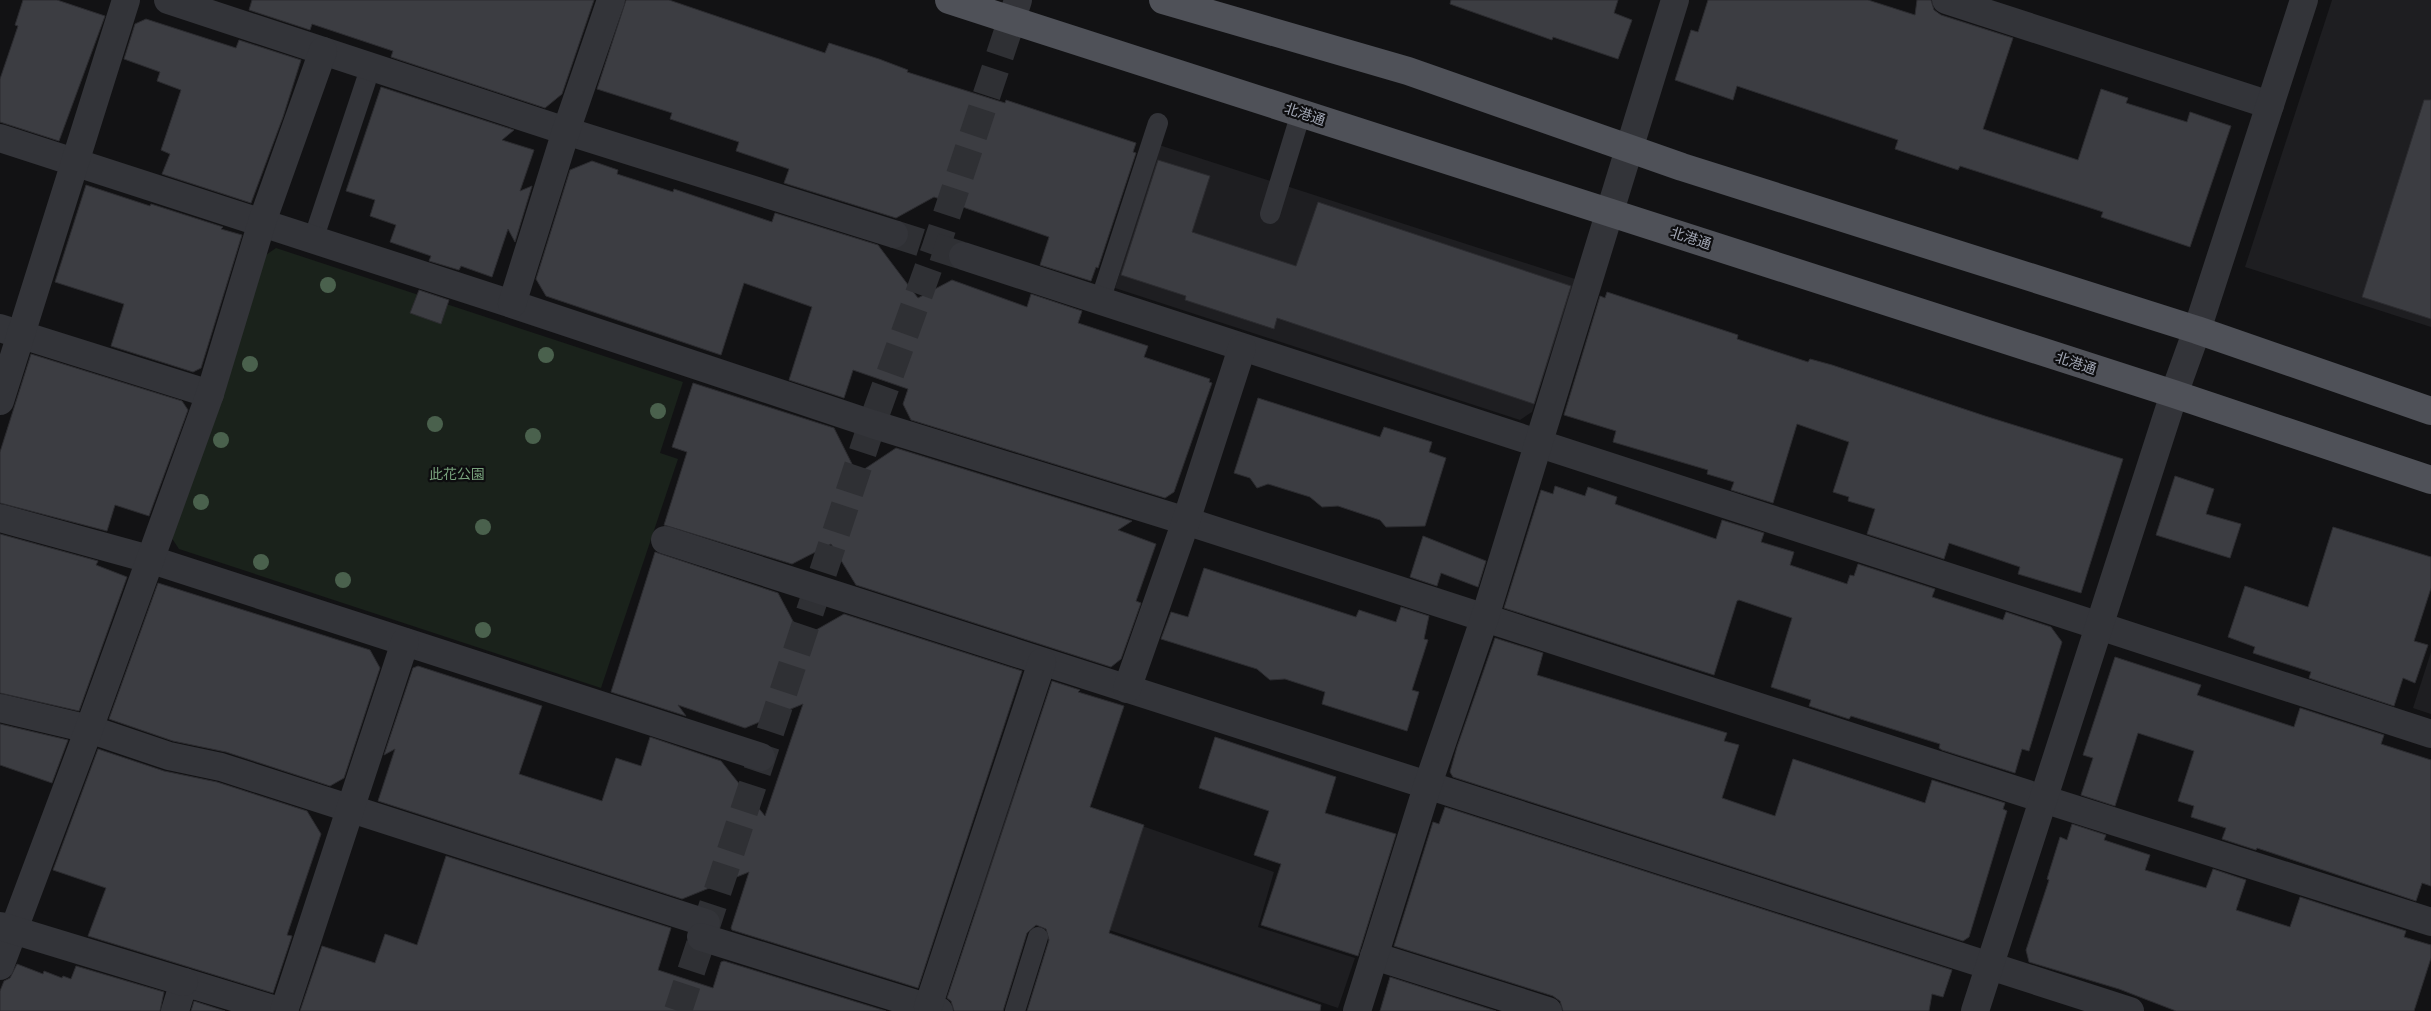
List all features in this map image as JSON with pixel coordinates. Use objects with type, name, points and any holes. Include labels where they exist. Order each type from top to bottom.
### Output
[{"type":"main road","name":"北港通","points":[[949,0],[1015,10],[1301,113],[2174,394],[2431,480]]},
{"type":"main road","points":[[1162,0],[1408,71],[1628,148],[2198,330],[2431,411]]},
{"type":"street","points":[[0,402],[11,332],[74,162],[126,0]]},
{"type":"street","points":[[168,0],[566,131],[894,234]]},
{"type":"street","points":[[512,304],[566,131],[611,0]]},
{"type":"street","points":[[1356,1011],[1428,784],[1485,618],[1675,0]]},
{"type":"street","points":[[1946,0],[2270,105]]},
{"type":"street","points":[[1975,1011],[2174,394],[2198,330],[2304,0]]},
{"type":"street","points":[[0,966],[7,928],[89,729],[210,394],[262,222],[323,51]]},
{"type":"street","points":[[0,138],[262,222],[872,424],[1186,521],[2043,799],[2431,922]]},
{"type":"street","points":[[964,256],[1538,445],[2431,734]]},
{"type":"street","points":[[11,332],[210,394]]},
{"type":"street","points":[[1127,689],[1186,521],[1242,348]]},
{"type":"street","points":[[0,518],[149,559],[761,757]]},
{"type":"street","points":[[665,540],[2130,1011]]},
{"type":"street","points":[[284,1011],[405,642]]},
{"type":"street","points":[[0,708],[89,729],[169,756],[222,767],[350,808],[934,1009],[1042,662]]},
{"type":"street","points":[[7,928],[278,1011]]},
{"type":"street","points":[[1374,956],[1548,1011]]},
{"type":"street","points":[[175,1011],[184,982]]},
{"type":"lane","points":[[313,240],[370,66]]},
{"type":"lane","points":[[1270,214],[1301,113]]},
{"type":"lane","points":[[1100,301],[1158,123]]},
{"type":"lane","points":[[1015,1011],[1038,937]]},
{"type":"shaded area","points":[[2332,0],[2431,0],[2431,327],[2245,267]]},
{"type":"shaded area","points":[[1159,145],[1575,279],[1532,412],[1520,420],[1115,288]]},
{"type":"shaded area","points":[[2431,652],[2431,714],[2413,708]]},
{"type":"shaded area","points":[[1016,782],[1274,872],[1258,927],[1355,958],[1338,1008],[1039,906],[1031,930],[974,909]]},
{"type":"green space","name":"此花公園","points":[[276,248],[683,382],[660,453],[678,459],[601,688],[179,549],[171,537],[263,257]]},
{"type":"building","points":[[23,0],[57,0],[105,16],[59,141],[0,122],[0,79],[18,26],[15,25]]},
{"type":"building","points":[[252,0],[594,0],[562,94],[545,108],[391,57],[393,51],[312,24],[310,30],[249,10]]},
{"type":"building","points":[[626,0],[669,0],[825,53],[829,43],[879,59],[908,70],[907,72],[1005,103],[1006,100],[1136,143],[1133,152],[1136,153],[1098,268],[1096,267],[1091,281],[1040,265],[1049,237],[934,197],[896,218],[784,183],[789,169],[736,151],[739,142],[670,119],[672,113],[597,89]]},
{"type":"building","points":[[1451,0],[1618,0],[1614,13],[1632,20],[1618,59],[1553,37],[1552,40],[1450,4]]},
{"type":"building","points":[[1708,0],[1868,0],[1915,15],[1917,0],[1931,0],[1934,10],[1941,15],[2013,38],[1983,129],[2078,160],[2101,89],[2128,98],[2126,103],[2187,122],[2190,112],[2231,126],[2190,247],[2101,217],[2103,212],[1960,166],[1958,170],[1895,149],[1898,140],[1737,86],[1733,100],[1675,80],[1691,30],[1698,32]]},
{"type":"building","points":[[146,19],[236,48],[239,40],[301,60],[283,117],[251,203],[162,174],[170,154],[161,150],[181,90],[157,81],[160,72],[124,59],[135,24]]},
{"type":"building","points":[[381,87],[514,130],[502,140],[534,150],[520,191],[532,186],[515,242],[508,229],[492,277],[461,266],[459,270],[429,261],[431,256],[390,242],[396,225],[370,216],[375,200],[346,191]]},
{"type":"building","points":[[2424,100],[2431,100],[2431,319],[2362,297]]},
{"type":"building","points":[[1158,160],[1210,176],[1192,232],[1296,266],[1318,202],[1571,286],[1534,404],[1277,318],[1274,329],[1185,300],[1186,296],[1121,275]]},
{"type":"building","points":[[592,161],[618,170],[617,174],[673,192],[674,189],[772,222],[775,213],[878,245],[918,298],[952,280],[1027,307],[1031,294],[1082,311],[1078,323],[1148,346],[1144,357],[1210,379],[1209,382],[1212,383],[1174,492],[1165,498],[911,420],[903,404],[908,389],[853,370],[844,398],[789,380],[812,307],[744,283],[721,355],[546,296],[536,279],[570,170]]},
{"type":"building","points":[[86,185],[223,227],[221,229],[242,235],[201,368],[193,372],[111,346],[124,304],[55,282]]},
{"type":"building","points":[[419,290],[449,300],[441,324],[410,313]]},
{"type":"building","points":[[1607,292],[1738,335],[1737,339],[1808,362],[1810,359],[1832,365],[1985,416],[2123,459],[2081,593],[2018,574],[2020,567],[1949,543],[1944,559],[1867,534],[1875,509],[1848,501],[1849,497],[1833,492],[1849,442],[1797,424],[1773,503],[1731,490],[1734,482],[1707,474],[1708,470],[1613,442],[1616,431],[1564,415],[1600,296],[1605,298]]},
{"type":"building","points":[[31,354],[182,401],[188,410],[149,516],[115,505],[107,531],[0,503],[0,452]]},
{"type":"building","points":[[693,383],[834,428],[857,474],[896,448],[1132,521],[1118,530],[1156,544],[1136,601],[1141,603],[1121,659],[1111,667],[856,585],[831,544],[792,564],[664,525],[687,452],[672,447]]},
{"type":"building","points":[[1258,398],[1380,437],[1384,427],[1432,442],[1429,452],[1446,458],[1425,526],[1386,527],[1380,520],[1338,506],[1322,507],[1310,497],[1268,484],[1257,488],[1250,478],[1234,473]]},
{"type":"building","points":[[2175,476],[2214,489],[2206,514],[2241,524],[2230,558],[2156,535]]},
{"type":"building","points":[[1555,486],[1585,496],[1588,487],[1617,497],[1615,504],[1716,539],[1722,520],[1764,533],[1761,542],[1794,552],[1790,565],[1847,584],[1850,575],[1854,576],[1858,564],[1935,589],[1932,597],[2003,620],[2006,612],[2051,627],[2062,642],[2029,751],[2022,749],[2015,773],[1942,750],[1939,748],[1940,744],[1851,716],[1849,719],[1809,706],[1811,700],[1771,687],[1792,618],[1739,600],[1737,601],[1714,675],[1504,608],[1541,490],[1553,494]]},
{"type":"building","points":[[2333,527],[2431,557],[2431,588],[2414,641],[2428,645],[2415,683],[2403,678],[2394,706],[2309,678],[2311,672],[2253,653],[2255,647],[2228,637],[2245,586],[2308,607]]},
{"type":"building","points":[[0,534],[98,561],[96,565],[127,577],[79,711],[0,693]]},
{"type":"building","points":[[1423,536],[1486,561],[1478,587],[1441,573],[1437,586],[1410,577]]},
{"type":"building","points":[[655,552],[778,593],[802,638],[844,614],[1022,671],[918,988],[732,930],[731,928],[749,872],[682,899],[378,801],[395,749],[384,755],[413,668],[418,666],[542,706],[519,774],[602,801],[616,758],[641,766],[650,737],[721,761],[765,816],[803,704],[745,728],[678,705],[686,716],[611,692]]},
{"type":"building","points":[[1204,568],[1356,617],[1359,610],[1396,622],[1401,607],[1429,616],[1424,639],[1428,640],[1412,690],[1419,692],[1407,731],[1322,704],[1325,692],[1285,679],[1270,680],[1257,669],[1161,639],[1171,612],[1188,617]]},
{"type":"building","points":[[158,583],[370,650],[380,668],[344,778],[330,786],[226,752],[173,741],[109,719]]},
{"type":"building","points":[[1495,638],[1543,653],[1537,675],[1727,733],[1724,741],[1739,745],[1722,798],[1775,816],[1793,759],[1925,803],[1932,780],[2005,803],[2003,809],[2007,811],[1969,937],[1963,941],[1453,777],[1450,772],[1457,747]]},
{"type":"building","points":[[2115,657],[2201,685],[2197,695],[2294,727],[2300,708],[2384,735],[2381,744],[2431,760],[2431,886],[2422,883],[2416,901],[2257,848],[2256,850],[2222,839],[2226,828],[2191,817],[2194,806],[2178,801],[2194,751],[2138,733],[2115,806],[2081,795],[2093,758],[2083,755]]},
{"type":"building","points":[[1052,681],[1080,690],[1078,692],[1124,706],[1090,807],[1144,825],[1109,933],[1321,1005],[1320,1011],[1027,1011],[1049,940],[1046,929],[1036,925],[1027,933],[1003,1011],[954,1011],[951,1001],[947,998]]},
{"type":"building","points":[[0,724],[68,740],[52,783],[0,765]]},
{"type":"building","points":[[1215,737],[1336,777],[1325,813],[1396,834],[1358,956],[1261,925],[1281,864],[1254,855],[1269,811],[1199,788]]},
{"type":"building","points":[[98,749],[164,771],[217,782],[307,811],[321,834],[287,935],[292,936],[273,993],[88,936],[106,888],[53,870]]},
{"type":"building","points":[[1445,807],[1952,970],[1943,997],[1932,994],[1929,1011],[1563,1011],[1560,1001],[1553,996],[1394,946],[1433,822],[1439,824]]},
{"type":"building","points":[[2072,824],[2106,835],[2104,840],[2150,855],[2145,870],[2206,888],[2213,869],[2246,880],[2236,910],[2290,927],[2300,897],[2406,931],[2404,937],[2431,945],[2431,958],[2414,1011],[2176,1011],[2119,989],[2029,962],[2026,950],[2049,880],[2047,879],[2060,837],[2067,840]]},
{"type":"building","points":[[446,856],[671,928],[658,970],[713,988],[721,962],[724,961],[886,1011],[300,1011],[322,946],[375,963],[385,934],[417,945]]},
{"type":"building","points":[[17,964],[43,974],[44,971],[62,978],[63,976],[71,979],[76,966],[164,992],[160,1011],[0,1011],[0,991],[4,981],[10,978]]},
{"type":"building","points":[[1390,977],[1496,1011],[1380,1011]]},
{"type":"building","points":[[194,1001],[225,1011],[191,1011]]},
{"type":"tunnel","points":[[678,1011],[872,424],[936,247],[1012,19]]},
{"type":"tunnel","points":[[894,234],[963,256]]}]
